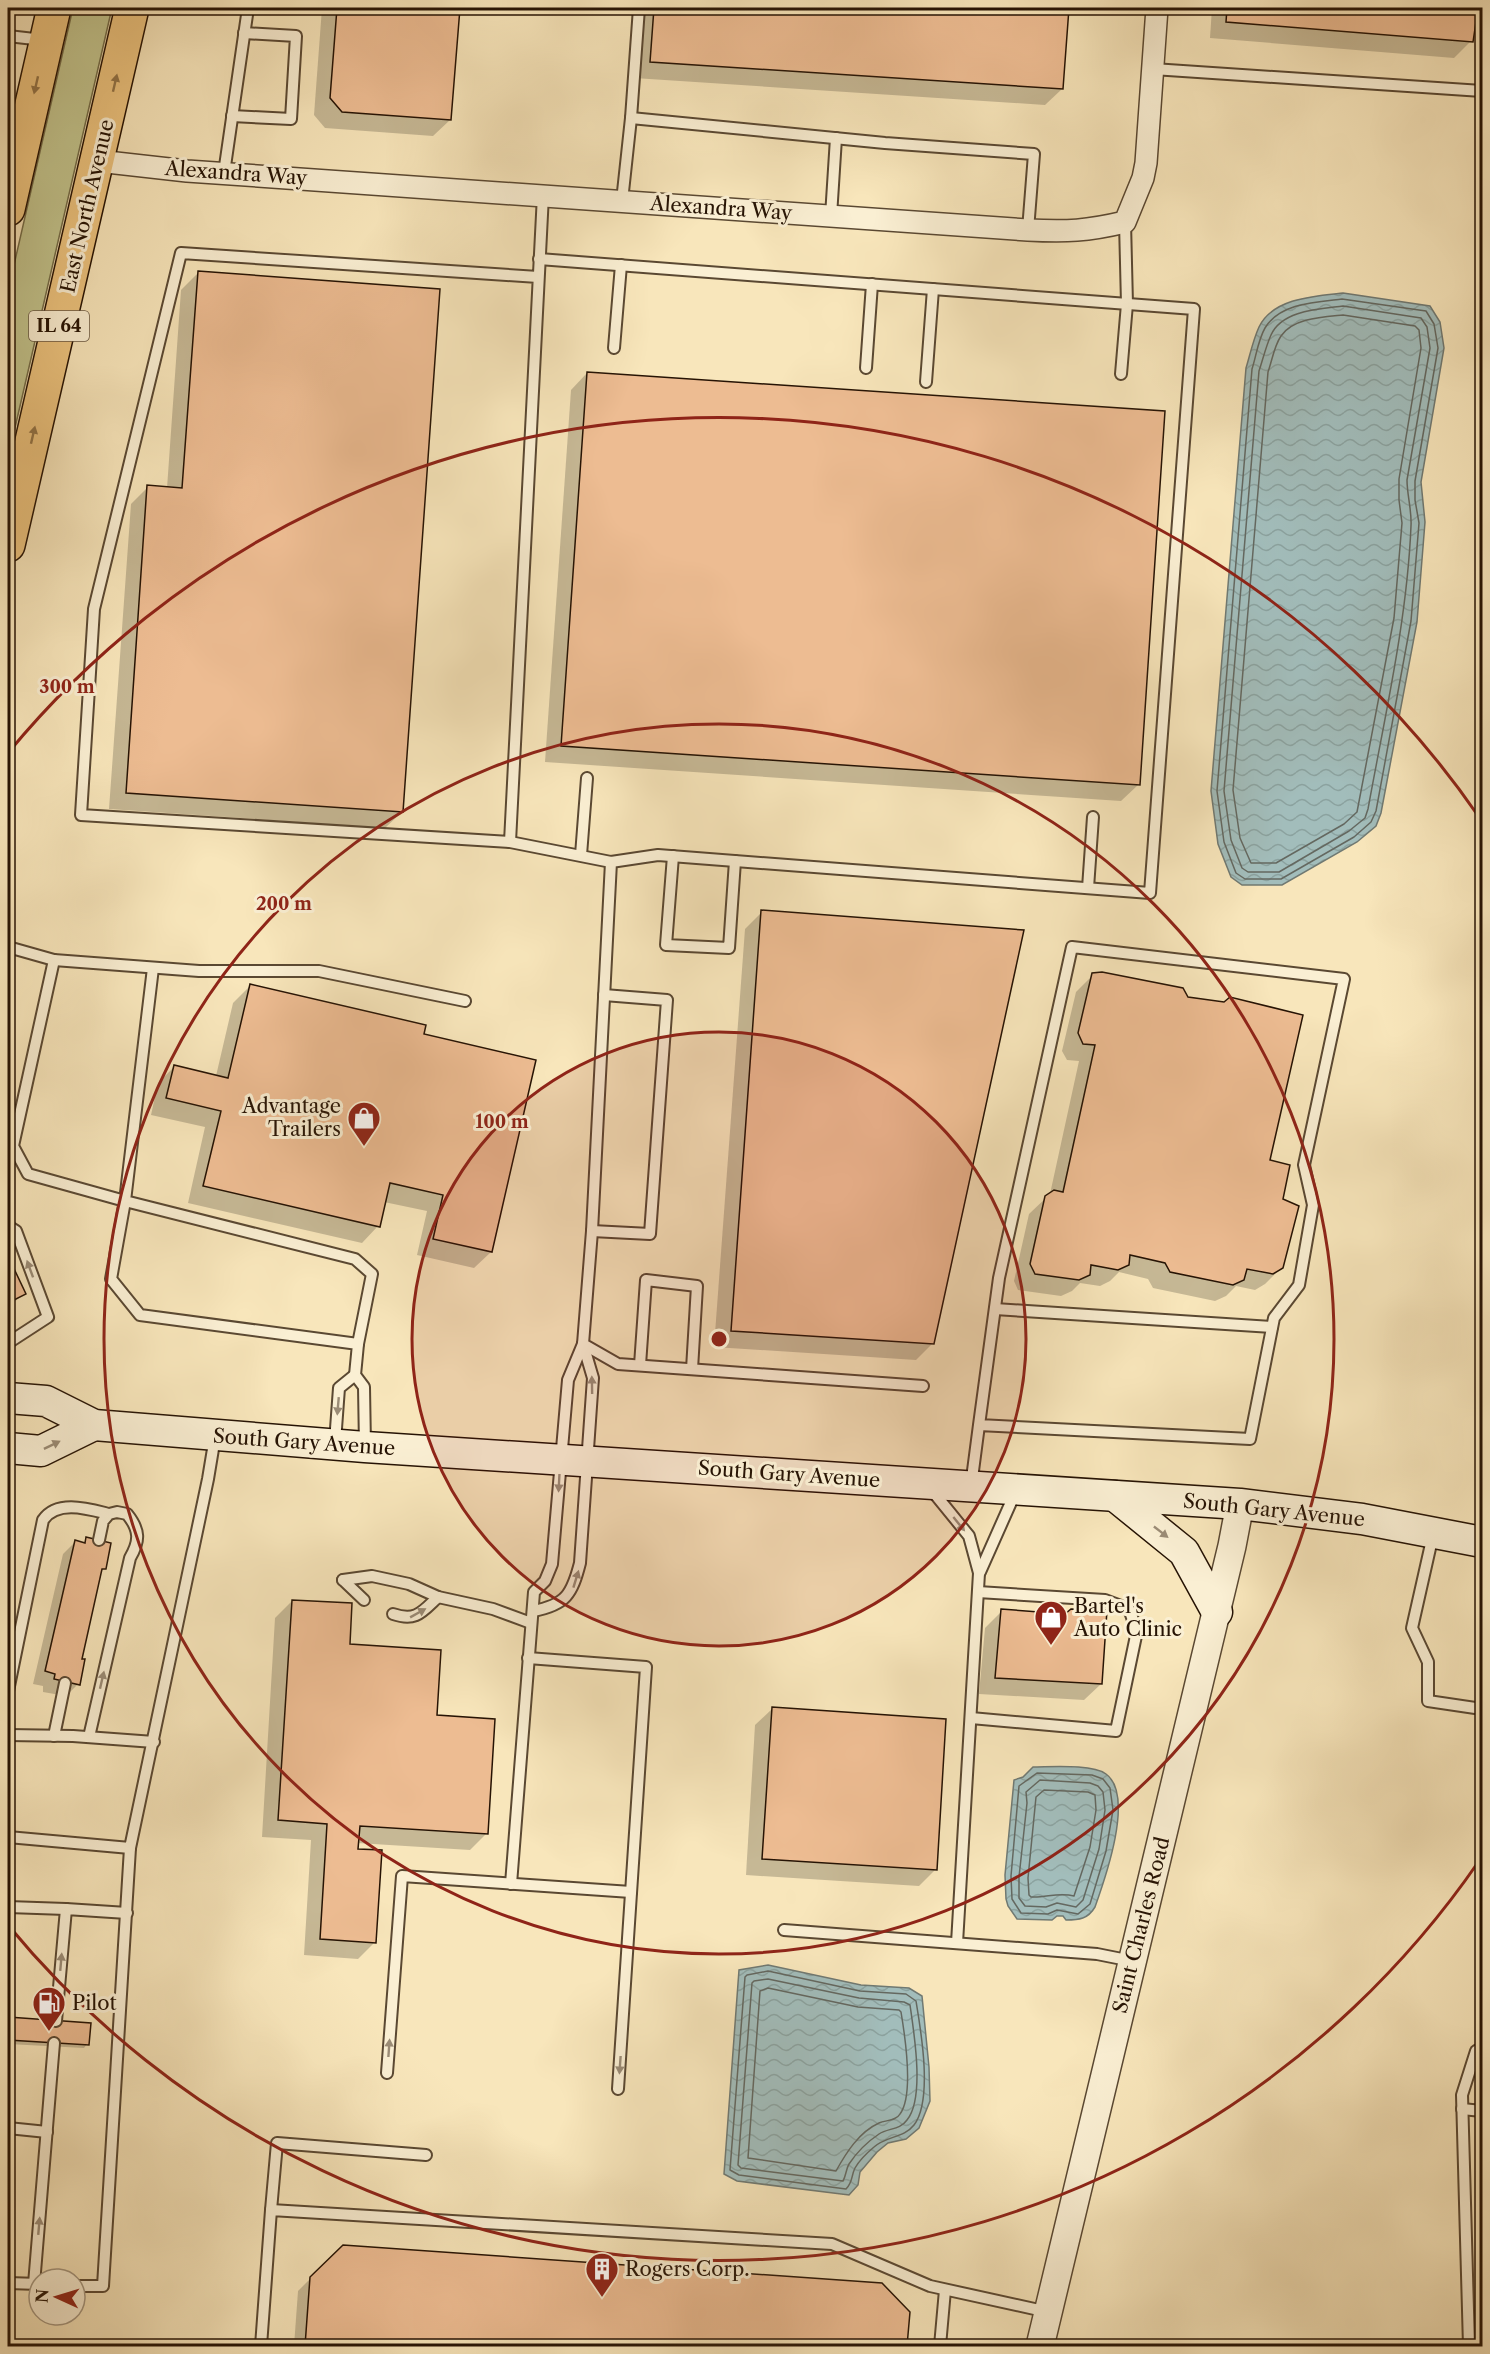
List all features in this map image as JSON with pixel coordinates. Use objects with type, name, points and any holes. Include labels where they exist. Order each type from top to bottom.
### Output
[{"type":"main road","points":[[8,208],[54,8]]},
{"type":"main road","name":"East North Avenue","points":[[8,545],[132,8]]},
{"type":"main road","name":"South Gary Avenue","points":[[8,1398],[46,1401],[94,1425],[334,1445],[1240,1504],[1362,1519],[1482,1542]]},
{"type":"main road","points":[[8,1448],[41,1451],[94,1425]]},
{"type":"main road","points":[[1115,1496],[1184,1552],[1217,1612]]},
{"type":"street","points":[[1125,222],[1143,178],[1157,8]]},
{"type":"street","name":"Alexandra Way","points":[[98,161],[224,173],[1028,230],[1065,232],[1089,230],[1125,222]]},
{"type":"street","name":"Saint Charles Road","points":[[1040,2346],[1217,1612],[1240,1504]]},
{"type":"lane","points":[[224,173],[248,8]]},
{"type":"lane","points":[[622,201],[639,8]]},
{"type":"lane","points":[[232,116],[291,120],[297,36],[244,33]]},
{"type":"lane","points":[[8,36],[46,40]]},
{"type":"lane","points":[[1153,69],[1482,91]]},
{"type":"lane","points":[[631,118],[1034,154],[1028,230]]},
{"type":"lane","points":[[831,216],[836,138]]},
{"type":"lane","points":[[510,842],[543,195]]},
{"type":"lane","points":[[1121,374],[1127,304],[1125,222]]},
{"type":"lane","points":[[538,277],[181,253],[93,609],[81,815],[510,842],[611,862],[658,855],[1150,893],[1194,309],[539,259]]},
{"type":"lane","points":[[614,348],[621,265]]},
{"type":"lane","points":[[866,368],[872,284]]},
{"type":"lane","points":[[926,382],[933,289]]},
{"type":"lane","points":[[581,855],[587,778]]},
{"type":"lane","points":[[1088,888],[1093,818]]},
{"type":"lane","points":[[673,856],[666,945],[729,948],[735,861]]},
{"type":"lane","points":[[533,1611],[549,1608],[564,1600],[574,1587],[580,1563],[568,1380],[583,1344],[592,1231],[611,862]]},
{"type":"lane","points":[[8,947],[54,960],[153,968],[199,971],[319,971],[465,1001]]},
{"type":"lane","points":[[970,1486],[999,1278],[1072,947],[1344,979],[1304,1165],[1313,1205],[1299,1285],[1274,1318],[1250,1439],[979,1425]]},
{"type":"lane","points":[[54,960],[13,1146],[28,1174],[125,1201],[355,1258],[372,1274],[358,1344],[356,1375],[364,1387],[365,1447]]},
{"type":"lane","points":[[153,968],[125,1201],[111,1279],[140,1315],[358,1344]]},
{"type":"lane","points":[[592,1231],[650,1234],[667,1000],[604,995]]},
{"type":"lane","points":[[8,1226],[16,1231],[48,1317],[8,1343]]},
{"type":"lane","points":[[640,1365],[646,1280],[697,1286],[692,1369]]},
{"type":"lane","points":[[995,1309],[1272,1327]]},
{"type":"lane","points":[[583,1344],[618,1364],[923,1386]]},
{"type":"lane","points":[[511,1884],[534,1592],[545,1581],[552,1564],[593,1378],[583,1344]]},
{"type":"lane","points":[[334,1445],[339,1388],[356,1375]]},
{"type":"lane","points":[[87,2286],[103,2286],[130,1848],[154,1742],[215,1435]]},
{"type":"lane","points":[[926,1483],[969,1536],[980,1573]]},
{"type":"lane","points":[[957,1943],[980,1573],[1017,1489]]},
{"type":"lane","points":[[8,1690],[43,1520],[55,1509],[88,1509],[109,1514],[127,1514],[137,1529],[137,1547],[130,1558],[89,1737]]},
{"type":"lane","points":[[99,1540],[103,1521],[109,1514]]},
{"type":"lane","points":[[1434,1532],[1412,1628],[1428,1662],[1428,1701],[1482,1709]]},
{"type":"lane","points":[[364,1600],[344,1580],[372,1576],[409,1584],[438,1597],[493,1609],[531,1623]]},
{"type":"lane","points":[[971,1719],[1116,1731],[1137,1631],[1129,1609],[1105,1600],[978,1592]]},
{"type":"lane","points":[[393,1614],[406,1619],[420,1615],[438,1597]]},
{"type":"lane","points":[[528,1658],[646,1667],[618,2089]]},
{"type":"lane","points":[[54,1736],[65,1683]]},
{"type":"lane","points":[[8,1735],[89,1737],[154,1742]]},
{"type":"lane","points":[[8,1837],[130,1848]]},
{"type":"lane","points":[[387,2073],[402,1876],[631,1892]]},
{"type":"lane","points":[[8,1907],[127,1913]]},
{"type":"lane","points":[[56,2021],[66,1909]]},
{"type":"lane","points":[[784,1930],[1096,1954],[1133,1961]]},
{"type":"lane","points":[[38,2267],[54,2043]]},
{"type":"lane","points":[[1469,2346],[1462,2095],[1476,2051],[1482,2048]]},
{"type":"lane","points":[[1462,2109],[1482,2111]]},
{"type":"lane","points":[[8,2128],[47,2132]]},
{"type":"lane","points":[[261,2346],[277,2143],[426,2155]]},
{"type":"lane","points":[[271,2210],[832,2244],[930,2286],[1048,2312]]},
{"type":"lane","points":[[8,2283],[27,2284]]},
{"type":"lane","points":[[940,2346],[945,2290]]},
{"type":"green space","points":[[73,8],[112,8],[8,458],[8,291]]},
{"type":"water","points":[[1343,293],[1430,306],[1440,322],[1444,348],[1421,482],[1425,522],[1417,622],[1381,813],[1376,826],[1357,842],[1282,885],[1242,885],[1231,877],[1218,844],[1211,791],[1246,368],[1259,327],[1265,317],[1274,310],[1284,304],[1308,297]]},
{"type":"water","points":[[1033,1767],[1071,1767],[1100,1771],[1106,1774],[1114,1785],[1118,1800],[1118,1818],[1111,1858],[1095,1907],[1083,1918],[1066,1920],[1063,1916],[1057,1916],[1052,1920],[1017,1919],[1008,1906],[1005,1875],[1014,1780],[1023,1777]]},
{"type":"water","points":[[768,1965],[861,1985],[909,1988],[922,1996],[930,2101],[919,2128],[906,2139],[888,2143],[877,2152],[860,2172],[858,2185],[849,2195],[737,2181],[724,2174],[739,1970]]},
{"type":"building","points":[[337,8],[460,8],[451,120],[342,112],[330,98]]},
{"type":"building","points":[[654,8],[1069,8],[1063,89],[650,62]]},
{"type":"building","points":[[1227,8],[1478,8],[1473,42],[1226,22]]},
{"type":"building","points":[[198,271],[440,289],[403,812],[126,793],[147,485],[182,488]]},
{"type":"building","points":[[587,372],[1165,411],[1140,785],[561,746]]},
{"type":"building","points":[[761,910],[1024,930],[934,1344],[731,1331]]},
{"type":"building","points":[[1102,972],[1183,988],[1188,997],[1224,1002],[1230,997],[1303,1015],[1270,1160],[1290,1165],[1283,1199],[1299,1206],[1283,1268],[1273,1274],[1247,1269],[1244,1280],[1233,1285],[1170,1272],[1165,1263],[1130,1255],[1129,1265],[1118,1270],[1091,1265],[1090,1275],[1079,1280],[1035,1274],[1030,1264],[1045,1196],[1054,1190],[1063,1192],[1095,1045],[1083,1044],[1078,1033],[1092,973]]},
{"type":"building","name":"Advantage Trailers","points":[[250,984],[426,1025],[424,1034],[536,1060],[492,1252],[433,1239],[443,1195],[390,1183],[380,1227],[203,1186],[221,1111],[166,1098],[174,1065],[228,1078]]},
{"type":"building","points":[[8,1256],[26,1294],[8,1303]]},
{"type":"building","points":[[86,1537],[111,1543],[106,1569],[102,1569],[82,1659],[85,1659],[80,1685],[54,1679],[55,1674],[45,1671],[75,1540],[85,1543]]},
{"type":"building","points":[[292,1600],[352,1603],[350,1644],[441,1650],[437,1715],[495,1719],[488,1834],[360,1826],[358,1849],[382,1850],[376,1943],[320,1939],[327,1824],[278,1820]]},
{"type":"building","name":"Bartel's Auto Clinic","points":[[1001,1609],[1065,1614],[1071,1609],[1107,1610],[1102,1684],[995,1678]]},
{"type":"building","points":[[772,1707],[946,1719],[937,1870],[762,1859]]},
{"type":"building","name":"Pilot","points":[[8,2017],[91,2023],[89,2045],[8,2040]]},
{"type":"building","name":"Rogers Corp.","points":[[343,2245],[882,2283],[910,2312],[907,2346],[305,2346],[310,2277]]},
{"type":"place","name":"Advantage Trailers","points":[[364,1147]]},
{"type":"place","name":"Bartel's Auto Clinic","points":[[1051,1646]]},
{"type":"place","name":"Pilot","points":[[49,2032]]},
{"type":"place","name":"Rogers Corp.","points":[[602,2298]]}]
